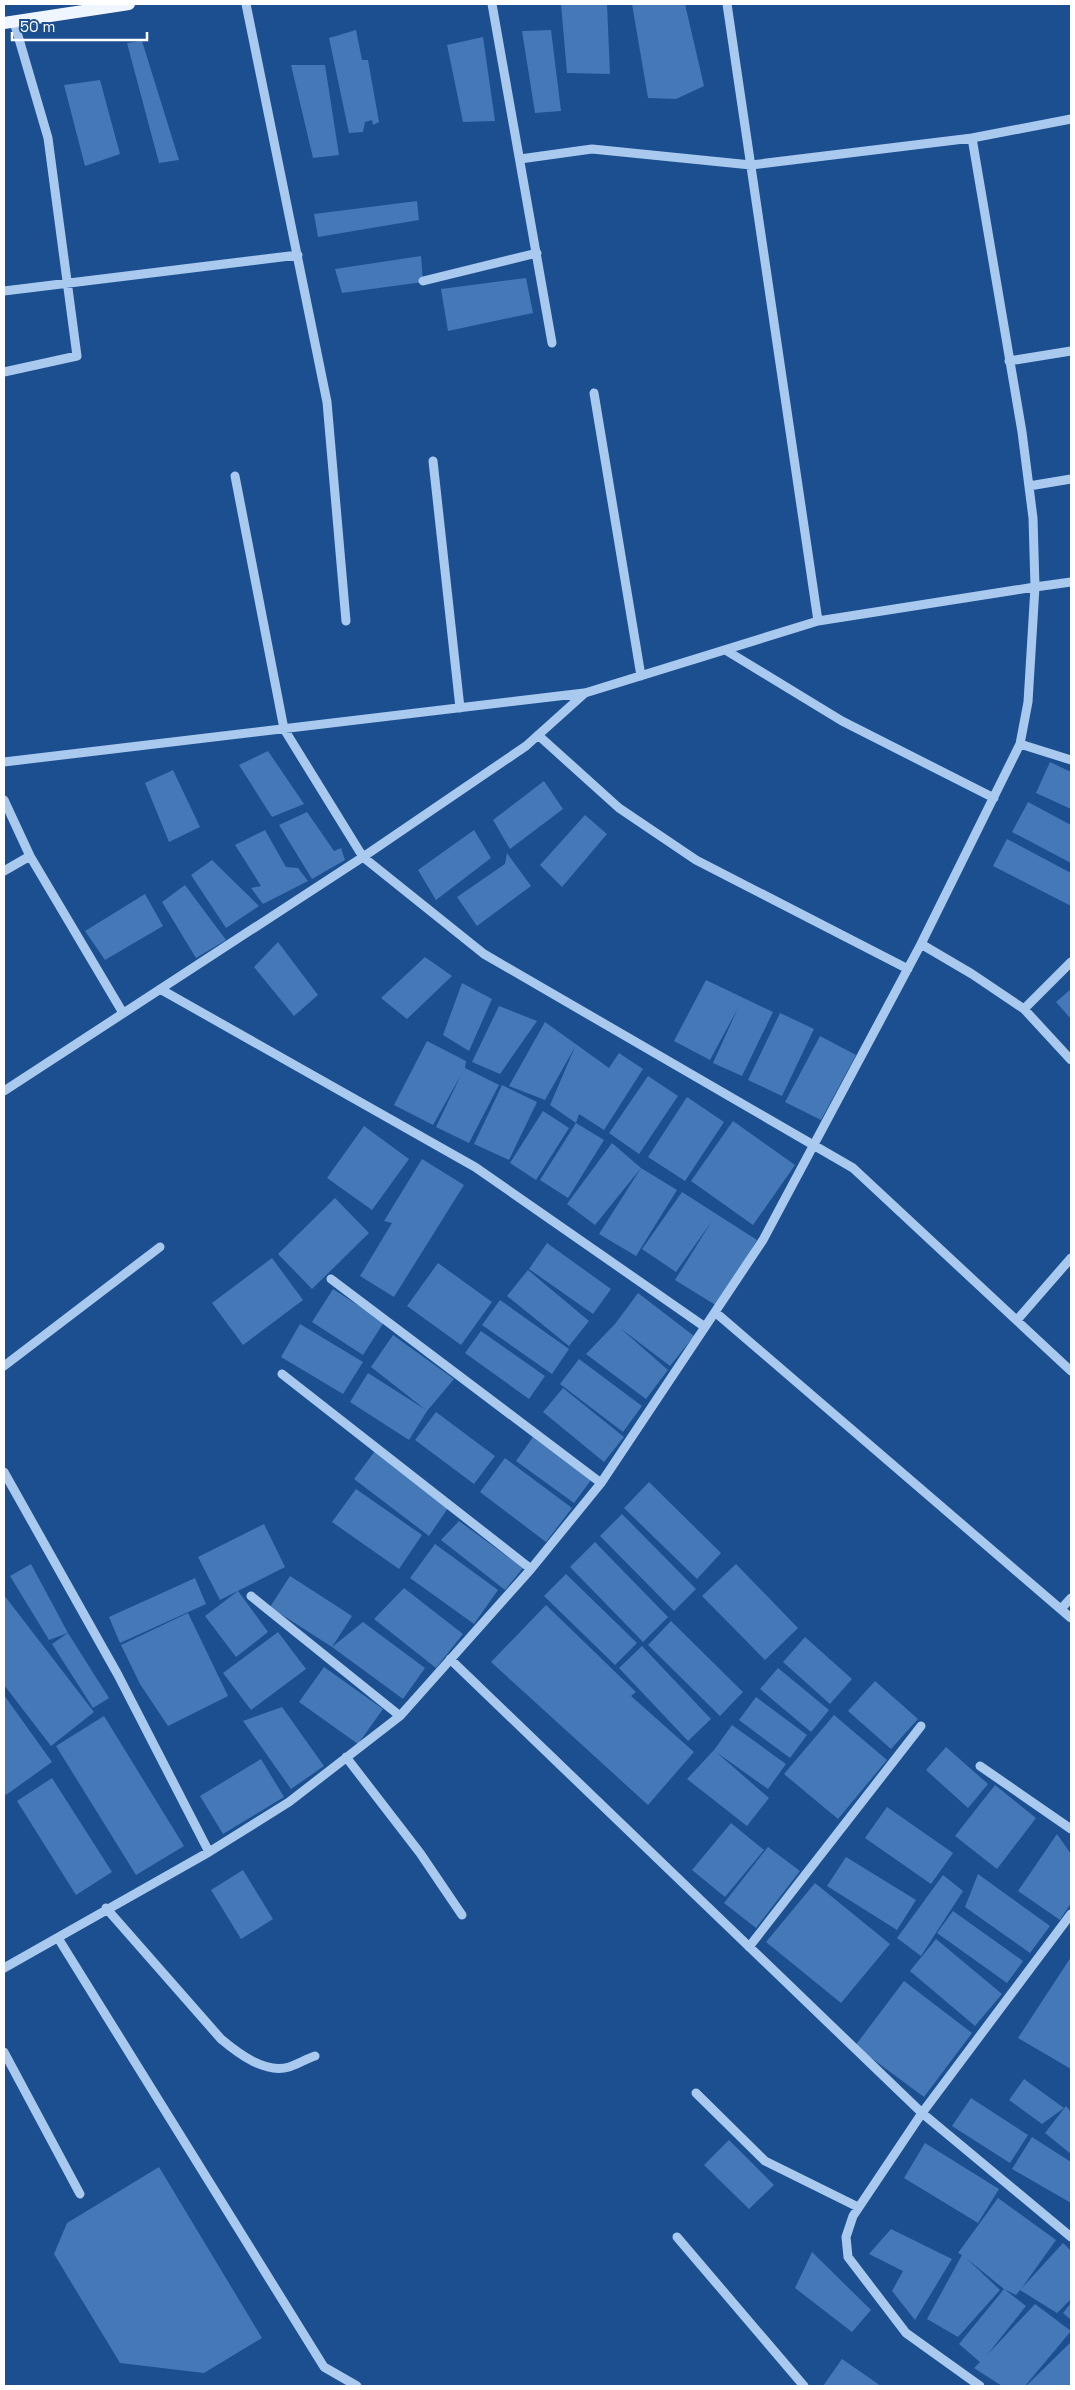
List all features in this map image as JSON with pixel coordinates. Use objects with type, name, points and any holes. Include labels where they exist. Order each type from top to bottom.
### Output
[{"type":"main road","points":[[9,22],[129,4]]},
{"type":"street","points":[[246,4],[328,402],[346,621]]},
{"type":"street","points":[[492,4],[552,343]]},
{"type":"street","points":[[727,4],[818,621]]},
{"type":"street","points":[[4,372],[77,356],[48,138],[9,22]]},
{"type":"street","points":[[520,159],[592,149],[751,165],[972,138],[1071,119]]},
{"type":"street","points":[[4,1968],[58,1938],[106,1908],[209,1852],[289,1802],[400,1716],[531,1569],[601,1482],[763,1240],[908,969],[1020,744],[1028,702],[1035,588],[1033,518],[972,138]]},
{"type":"street","points":[[423,281],[537,253]]},
{"type":"street","points":[[4,291],[298,255]]},
{"type":"street","points":[[1009,362],[1071,351]]},
{"type":"street","points":[[594,393],[641,676]]},
{"type":"street","points":[[433,461],[460,708]]},
{"type":"street","points":[[235,476],[284,729],[364,856],[484,954],[853,1168],[1071,1370]]},
{"type":"street","points":[[1029,486],[1071,479]]},
{"type":"street","points":[[4,762],[585,693],[818,621],[1071,582]]},
{"type":"street","points":[[727,650],[842,720],[994,798]]},
{"type":"street","points":[[4,1091],[364,856],[526,746],[585,693]]},
{"type":"street","points":[[538,735],[619,808],[696,860],[908,969]]},
{"type":"street","points":[[1020,744],[1071,760]]},
{"type":"street","points":[[4,800],[30,856],[123,1013]]},
{"type":"street","points":[[4,871],[30,856]]},
{"type":"street","points":[[921,944],[972,974],[1024,1009],[1071,1060]]},
{"type":"street","points":[[1024,1009],[1071,962]]},
{"type":"street","points":[[160,989],[475,1167],[705,1327]]},
{"type":"street","points":[[4,1366],[160,1247]]},
{"type":"street","points":[[1017,1320],[1071,1258]]},
{"type":"street","points":[[331,1279],[601,1482]]},
{"type":"street","points":[[715,1312],[1071,1618]]},
{"type":"street","points":[[282,1374],[531,1569]]},
{"type":"street","points":[[4,1472],[118,1676],[209,1852]]},
{"type":"street","points":[[251,1596],[400,1716]]},
{"type":"street","points":[[1061,1609],[1071,1598]]},
{"type":"street","points":[[450,1660],[922,2112],[1071,2237]]},
{"type":"street","points":[[749,1946],[921,1726]]},
{"type":"street","points":[[346,1757],[420,1854],[462,1915]]},
{"type":"street","points":[[980,1766],[1071,1830]]},
{"type":"street","points":[[106,1908],[222,2039],[242,2056],[268,2067],[287,2067],[314,2056]]},
{"type":"street","points":[[974,2385],[906,2333],[848,2257],[846,2237],[858,2207],[922,2112],[1071,1914]]},
{"type":"street","points":[[58,1938],[324,2367],[357,2386]]},
{"type":"street","points":[[4,2052],[80,2194]]},
{"type":"street","points":[[696,2093],[765,2161],[858,2207]]},
{"type":"street","points":[[677,2237],[804,2386]]},
{"type":"building","points":[[561,4],[607,4],[610,74],[567,73]]},
{"type":"building","points":[[632,4],[685,4],[704,86],[676,99],[648,98]]},
{"type":"building","points":[[356,30],[362,60],[368,60],[379,122],[373,125],[372,120],[365,122],[363,132],[349,133],[329,38]]},
{"type":"building","points":[[551,30],[561,111],[535,113],[522,31]]},
{"type":"building","points":[[483,37],[495,121],[463,122],[447,45]]},
{"type":"building","points":[[142,41],[179,160],[159,163],[127,43]]},
{"type":"building","points":[[291,65],[325,65],[339,155],[313,158]]},
{"type":"building","points":[[100,80],[120,154],[85,166],[64,85]]},
{"type":"building","points":[[417,201],[419,220],[318,237],[314,214]]},
{"type":"building","points":[[421,256],[423,282],[342,293],[335,269]]},
{"type":"building","points":[[526,278],[533,313],[448,331],[441,289]]},
{"type":"building","points":[[268,751],[304,804],[272,817],[239,765]]},
{"type":"building","points":[[1050,762],[1071,772],[1071,809],[1036,793]]},
{"type":"building","points":[[173,770],[200,827],[169,842],[145,783]]},
{"type":"building","points":[[544,781],[563,809],[510,849],[493,820]]},
{"type":"building","points":[[1028,802],[1071,825],[1071,863],[1012,832]]},
{"type":"building","points":[[307,812],[334,851],[341,848],[345,860],[312,879],[279,825]]},
{"type":"building","points":[[585,815],[607,834],[562,887],[540,865]]},
{"type":"building","points":[[265,830],[286,867],[298,868],[308,881],[263,904],[251,888],[261,886],[235,845]]},
{"type":"building","points":[[474,830],[491,858],[436,900],[418,870]]},
{"type":"building","points":[[1007,839],[1071,873],[1071,906],[993,866]]},
{"type":"building","points":[[507,853],[531,886],[477,926],[457,897],[505,864]]},
{"type":"building","points":[[212,860],[259,906],[226,928],[191,875]]},
{"type":"building","points":[[185,885],[226,940],[196,958],[162,902]]},
{"type":"building","points":[[145,894],[163,926],[105,960],[85,931]]},
{"type":"building","points":[[278,942],[318,995],[294,1016],[254,967]]},
{"type":"building","points":[[425,957],[452,976],[407,1019],[381,998]]},
{"type":"building","points":[[706,980],[773,1012],[742,1076],[713,1063],[738,1008],[710,1060],[674,1041]]},
{"type":"building","points":[[462,983],[492,999],[469,1051],[443,1035]]},
{"type":"building","points":[[1071,989],[1071,1019],[1056,1002]]},
{"type":"building","points":[[499,1006],[537,1021],[500,1074],[472,1062]]},
{"type":"building","points":[[780,1013],[814,1029],[782,1096],[748,1080]]},
{"type":"building","points":[[545,1022],[609,1068],[619,1053],[643,1069],[604,1130],[579,1114],[576,1123],[550,1105],[575,1047],[545,1100],[509,1086]]},
{"type":"building","points":[[820,1036],[856,1055],[821,1120],[785,1102]]},
{"type":"building","points":[[427,1041],[466,1061],[465,1068],[499,1085],[469,1143],[436,1127],[461,1075],[433,1125],[394,1105]]},
{"type":"building","points":[[648,1076],[678,1096],[639,1154],[609,1133]]},
{"type":"building","points":[[502,1085],[537,1102],[509,1160],[474,1144]]},
{"type":"building","points":[[687,1097],[724,1122],[685,1181],[648,1157]]},
{"type":"building","points":[[543,1111],[569,1128],[536,1180],[510,1163]]},
{"type":"building","points":[[733,1121],[795,1165],[753,1225],[691,1181]]},
{"type":"building","points":[[576,1123],[604,1140],[568,1198],[540,1180]]},
{"type":"building","points":[[364,1126],[409,1159],[372,1210],[327,1178]]},
{"type":"building","points":[[612,1143],[641,1168],[595,1225],[567,1204]]},
{"type":"building","points":[[422,1159],[464,1185],[394,1297],[360,1276],[392,1223],[384,1221]]},
{"type":"building","points":[[641,1168],[677,1190],[636,1256],[599,1234]]},
{"type":"building","points":[[682,1192],[757,1240],[717,1306],[675,1280],[712,1221],[676,1272],[642,1249]]},
{"type":"building","points":[[335,1198],[369,1233],[312,1289],[278,1254]]},
{"type":"building","points":[[547,1243],[611,1289],[593,1314],[529,1269]]},
{"type":"building","points":[[272,1258],[303,1300],[243,1345],[212,1303]]},
{"type":"building","points":[[438,1263],[492,1302],[461,1345],[407,1306]]},
{"type":"building","points":[[528,1270],[589,1321],[569,1346],[507,1296]]},
{"type":"building","points":[[333,1289],[384,1322],[363,1355],[312,1322]]},
{"type":"building","points":[[638,1293],[694,1336],[670,1366],[620,1328],[668,1370],[646,1399],[586,1354],[615,1324]]},
{"type":"building","points":[[500,1300],[569,1349],[552,1374],[482,1325]]},
{"type":"building","points":[[300,1324],[363,1362],[343,1394],[281,1357]]},
{"type":"building","points":[[481,1331],[545,1376],[529,1399],[465,1353]]},
{"type":"building","points":[[393,1335],[454,1379],[427,1411],[409,1440],[350,1402],[368,1373],[426,1410],[371,1367]]},
{"type":"building","points":[[579,1359],[642,1406],[623,1432],[560,1384]]},
{"type":"building","points":[[563,1388],[624,1437],[604,1462],[543,1412]]},
{"type":"building","points":[[436,1412],[495,1456],[474,1484],[415,1440]]},
{"type":"building","points":[[533,1437],[591,1480],[574,1503],[516,1461]]},
{"type":"building","points":[[375,1451],[448,1508],[429,1536],[354,1479]]},
{"type":"building","points":[[505,1458],[572,1508],[546,1542],[480,1492]]},
{"type":"building","points":[[649,1482],[721,1553],[697,1579],[624,1508]]},
{"type":"building","points":[[356,1489],[422,1535],[399,1569],[332,1522]]},
{"type":"building","points":[[622,1514],[696,1589],[674,1611],[600,1536]]},
{"type":"building","points":[[459,1521],[523,1568],[505,1590],[441,1540]]},
{"type":"building","points":[[264,1524],[285,1567],[220,1600],[198,1557]]},
{"type":"building","points":[[595,1542],[668,1617],[643,1642],[570,1567]]},
{"type":"building","points":[[435,1544],[498,1590],[474,1624],[410,1578]]},
{"type":"building","points":[[31,1564],[68,1633],[49,1640],[10,1576]]},
{"type":"building","points":[[736,1564],[798,1628],[765,1660],[702,1596]]},
{"type":"building","points":[[566,1574],[637,1643],[615,1665],[544,1596]]},
{"type":"building","points":[[290,1576],[352,1616],[332,1647],[270,1607]]},
{"type":"building","points":[[195,1578],[206,1604],[120,1643],[109,1617]]},
{"type":"building","points":[[404,1588],[463,1634],[436,1668],[374,1619]]},
{"type":"building","points":[[238,1591],[268,1632],[236,1657],[205,1616]]},
{"type":"building","points":[[4,1595],[94,1712],[51,1746],[4,1685]]},
{"type":"building","points":[[546,1605],[636,1692],[631,1696],[694,1752],[648,1805],[491,1662]]},
{"type":"building","points":[[188,1613],[228,1696],[168,1726],[140,1684],[121,1645]]},
{"type":"building","points":[[671,1621],[743,1692],[720,1716],[648,1645]]},
{"type":"building","points":[[363,1622],[425,1668],[403,1699],[332,1647]]},
{"type":"building","points":[[278,1632],[306,1669],[251,1710],[223,1673]]},
{"type":"building","points":[[68,1633],[109,1698],[93,1708],[52,1644]]},
{"type":"building","points":[[805,1637],[852,1679],[830,1704],[783,1662]]},
{"type":"building","points":[[642,1646],[711,1719],[688,1741],[619,1668]]},
{"type":"building","points":[[324,1667],[383,1709],[358,1744],[299,1702]]},
{"type":"building","points":[[778,1668],[829,1710],[811,1732],[760,1689]]},
{"type":"building","points":[[875,1681],[918,1719],[891,1749],[848,1711]]},
{"type":"building","points":[[4,1695],[52,1762],[6,1795],[4,1792]]},
{"type":"building","points":[[756,1697],[807,1735],[790,1758],[739,1720]]},
{"type":"building","points":[[282,1707],[324,1766],[291,1789],[243,1721]]},
{"type":"building","points":[[834,1715],[887,1760],[838,1819],[784,1774]]},
{"type":"building","points":[[104,1716],[184,1846],[136,1875],[56,1746]]},
{"type":"building","points":[[732,1725],[786,1764],[768,1789],[716,1752],[769,1798],[747,1826],[687,1779],[714,1750]]},
{"type":"building","points":[[946,1747],[988,1784],[968,1808],[926,1770]]},
{"type":"building","points":[[261,1759],[284,1797],[223,1834],[200,1796]]},
{"type":"building","points":[[52,1778],[112,1872],[76,1895],[17,1801]]},
{"type":"building","points":[[995,1785],[1036,1818],[997,1869],[955,1836]]},
{"type":"building","points":[[887,1807],[953,1853],[931,1884],[865,1838]]},
{"type":"building","points":[[731,1823],[764,1850],[725,1897],[692,1870]]},
{"type":"building","points":[[1057,1834],[1071,1854],[1071,1903],[1060,1920],[1018,1891]]},
{"type":"building","points":[[768,1847],[800,1871],[756,1928],[724,1903]]},
{"type":"building","points":[[846,1857],[916,1900],[897,1930],[827,1886]]},
{"type":"building","points":[[243,1870],[273,1919],[241,1939],[211,1890]]},
{"type":"building","points":[[978,1874],[1050,1926],[1030,1953],[965,1907]]},
{"type":"building","points":[[943,1875],[963,1891],[921,1956],[897,1938]]},
{"type":"building","points":[[815,1883],[890,1944],[841,2003],[766,1942]]},
{"type":"building","points":[[953,1911],[1023,1961],[1007,1983],[937,1933]]},
{"type":"building","points":[[936,1939],[1002,1994],[975,2026],[910,1971]]},
{"type":"building","points":[[1071,1957],[1071,2069],[1018,2038]]},
{"type":"building","points":[[904,1981],[972,2033],[924,2097],[855,2046]]},
{"type":"building","points":[[1024,2079],[1064,2108],[1042,2124],[1009,2100]]},
{"type":"building","points":[[971,2098],[1028,2135],[1010,2163],[952,2126]]},
{"type":"building","points":[[1066,2106],[1071,2112],[1071,2154],[1045,2133]]},
{"type":"building","points":[[1032,2137],[1071,2162],[1071,2203],[1012,2169]]},
{"type":"building","points":[[729,2140],[774,2185],[749,2209],[704,2165]]},
{"type":"building","points":[[925,2143],[999,2189],[978,2223],[904,2178]]},
{"type":"building","points":[[159,2167],[262,2338],[204,2373],[120,2363],[54,2254],[67,2223]]},
{"type":"building","points":[[998,2198],[1056,2240],[1021,2289],[1063,2243],[1071,2251],[1071,2299],[1057,2313],[1020,2290],[1016,2295],[1004,2289],[966,2258],[1000,2290],[958,2337],[927,2319],[962,2255],[958,2253]]},
{"type":"building","points":[[891,2229],[952,2259],[915,2320],[892,2291],[903,2271],[869,2254]]},
{"type":"building","points":[[812,2252],[871,2310],[852,2332],[795,2288]]},
{"type":"building","points":[[1004,2289],[1026,2306],[987,2355],[1035,2304],[1071,2331],[1025,2386],[1002,2386],[974,2368],[980,2362],[959,2344]]},
{"type":"building","points":[[1071,2303],[1071,2320],[1063,2313]]},
{"type":"building","points":[[1071,2342],[1071,2386],[1026,2386]]},
{"type":"building","points":[[842,2359],[881,2386],[823,2386]]}]
